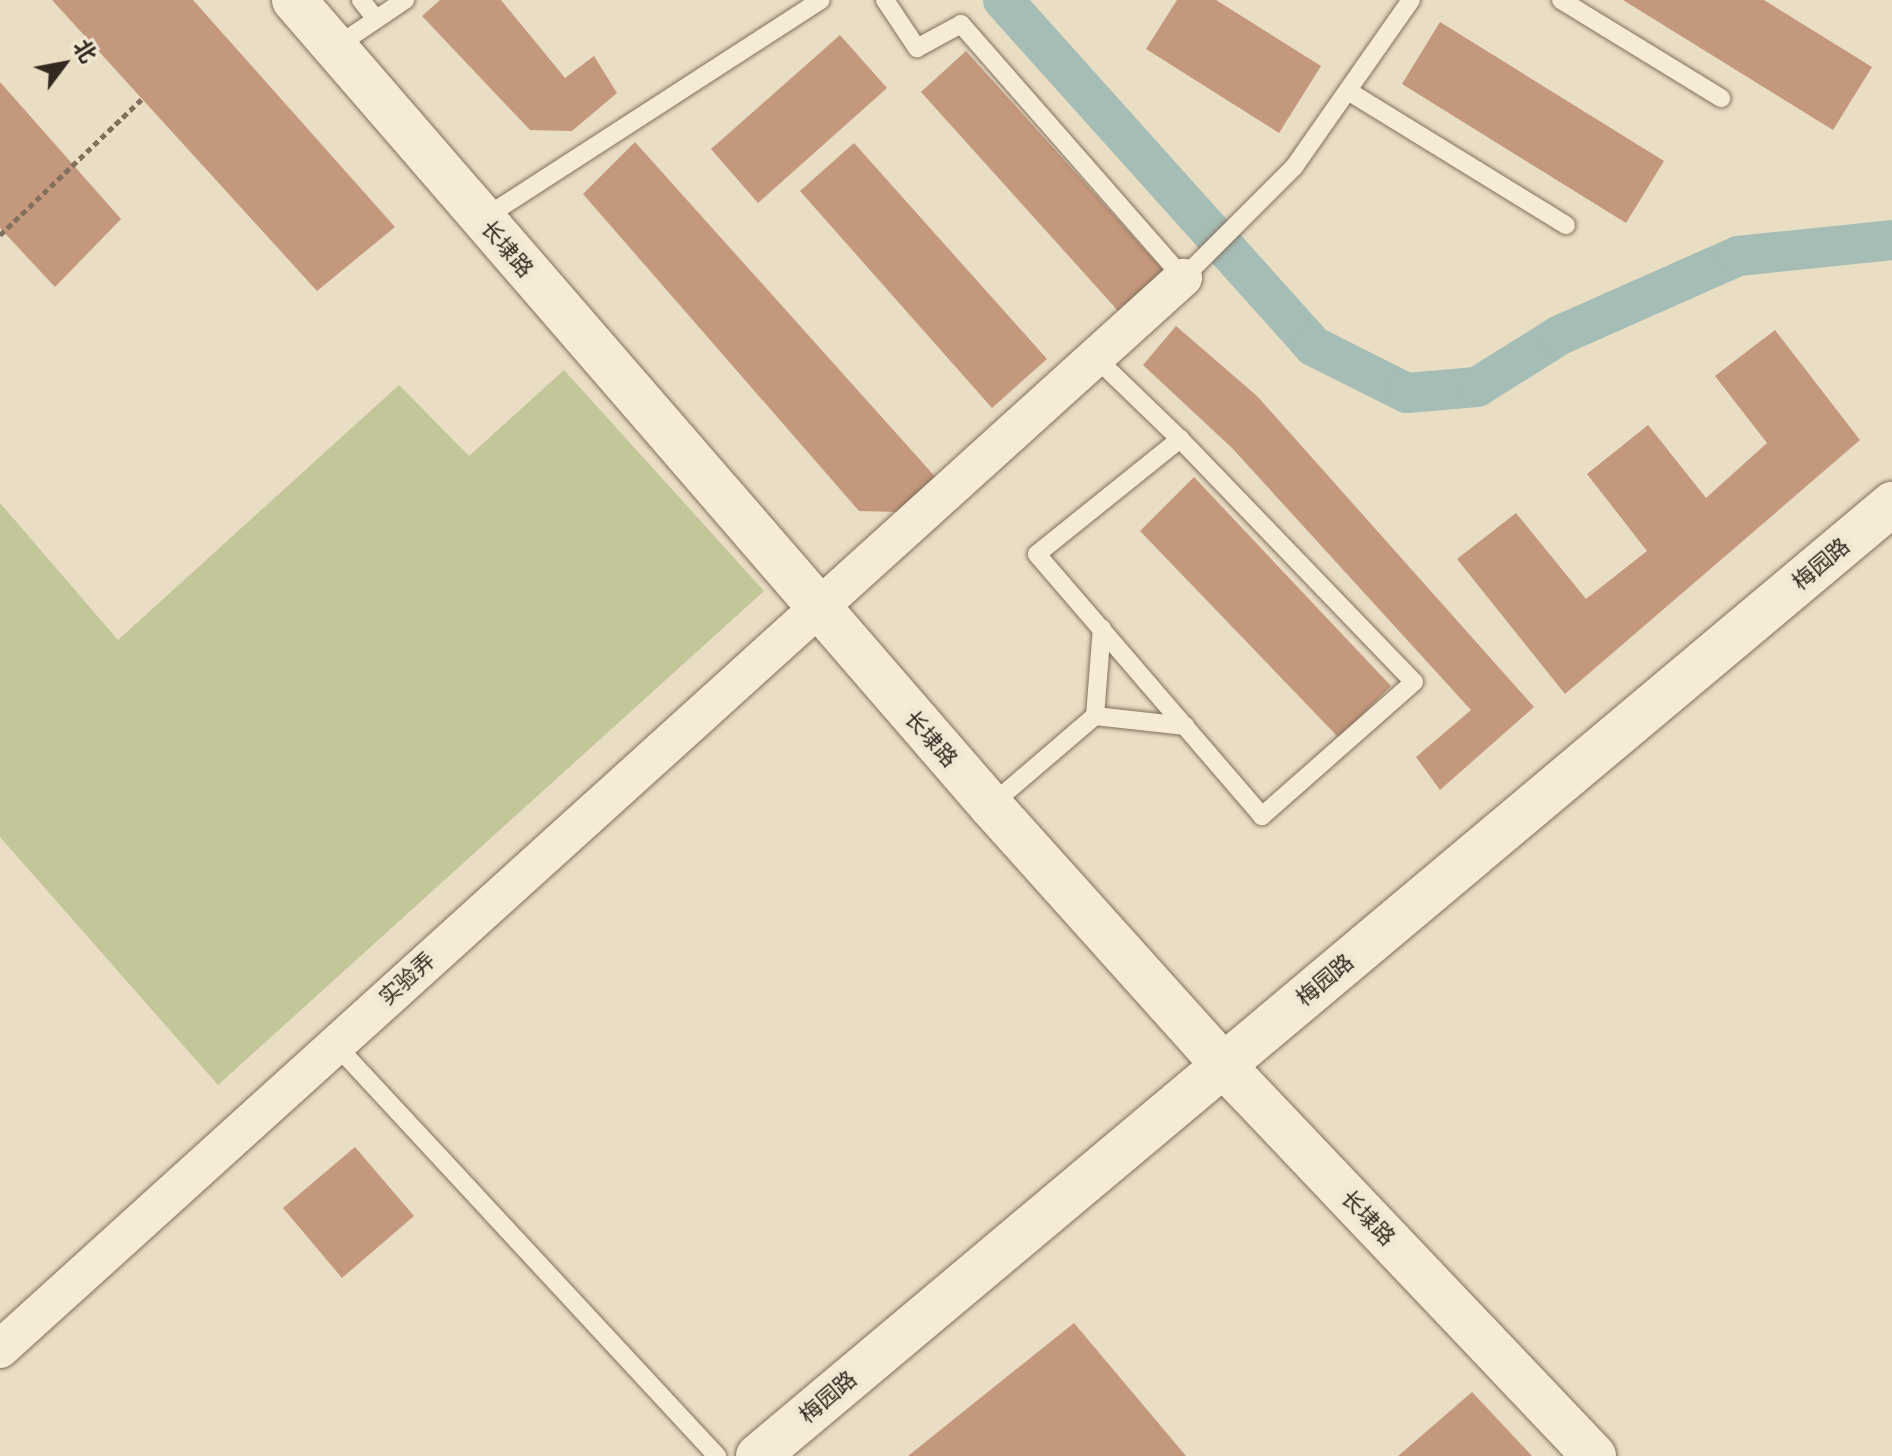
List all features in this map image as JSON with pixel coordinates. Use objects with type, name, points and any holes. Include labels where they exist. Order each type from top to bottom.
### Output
[{"type":"street","name":"长埭路","points":[[294,0],[814,608],[1223,1065],[1594,1456]]},
{"type":"street","name":"实验弄","points":[[0,1349],[814,608],[1183,278]]},
{"type":"street","name":"梅园路","points":[[758,1456],[1892,504]]},
{"type":"lane","points":[[361,0],[376,19]]},
{"type":"lane","points":[[334,48],[405,0]]},
{"type":"lane","points":[[481,219],[821,0]]},
{"type":"lane","points":[[885,0],[917,48],[961,24],[1183,278],[1276,185],[1348,91],[1411,0]]},
{"type":"lane","points":[[1561,0],[1721,98]]},
{"type":"lane","points":[[1348,91],[1566,225]]},
{"type":"lane","points":[[1095,357],[1180,439],[1414,682],[1262,816],[1037,554],[1180,439]]},
{"type":"lane","points":[[991,806],[1095,716],[1102,628]]},
{"type":"lane","points":[[1095,716],[1185,726]]},
{"type":"lane","points":[[335,1044],[717,1456]]},
{"type":"path","points":[[0,235],[142,99]]},
{"type":"green space","points":[[564,370],[764,591],[218,1085],[0,837],[0,503],[118,640],[399,385],[469,456]]},
{"type":"building","points":[[52,0],[193,0],[395,227],[317,291]]},
{"type":"building","points":[[440,0],[501,0],[565,78],[594,56],[617,93],[572,131],[530,130],[422,16]]},
{"type":"building","points":[[1177,0],[1216,0],[1321,66],[1279,133],[1146,49]]},
{"type":"building","points":[[1623,0],[1764,0],[1872,67],[1833,130]]},
{"type":"building","points":[[1440,22],[1664,161],[1626,223],[1402,84]]},
{"type":"building","points":[[840,35],[887,88],[758,203],[711,149]]},
{"type":"building","points":[[966,51],[1165,272],[1120,313],[921,92]]},
{"type":"building","points":[[0,82],[121,219],[55,287],[0,228]]},
{"type":"building","points":[[635,142],[939,481],[898,512],[859,511],[583,194]]},
{"type":"building","points":[[854,143],[1047,359],[992,408],[800,191]]},
{"type":"building","points":[[1176,326],[1257,396],[1534,707],[1440,790],[1416,757],[1471,710],[1232,448],[1143,365]]},
{"type":"building","points":[[1775,330],[1860,440],[1565,694],[1457,559],[1516,513],[1586,599],[1647,551],[1587,474],[1648,425],[1706,498],[1767,443],[1715,376]]},
{"type":"building","points":[[1194,477],[1391,686],[1339,738],[1140,531]]},
{"type":"building","points":[[355,1147],[414,1216],[342,1278],[283,1208]]},
{"type":"building","points":[[1074,1323],[1186,1456],[908,1456]]},
{"type":"building","points":[[1472,1392],[1532,1456],[1398,1456]]},
{"type":"waterway","points":[[1003,0],[1313,346],[1407,393],[1477,387],[1560,335],[1738,256],[1892,240]]}]
